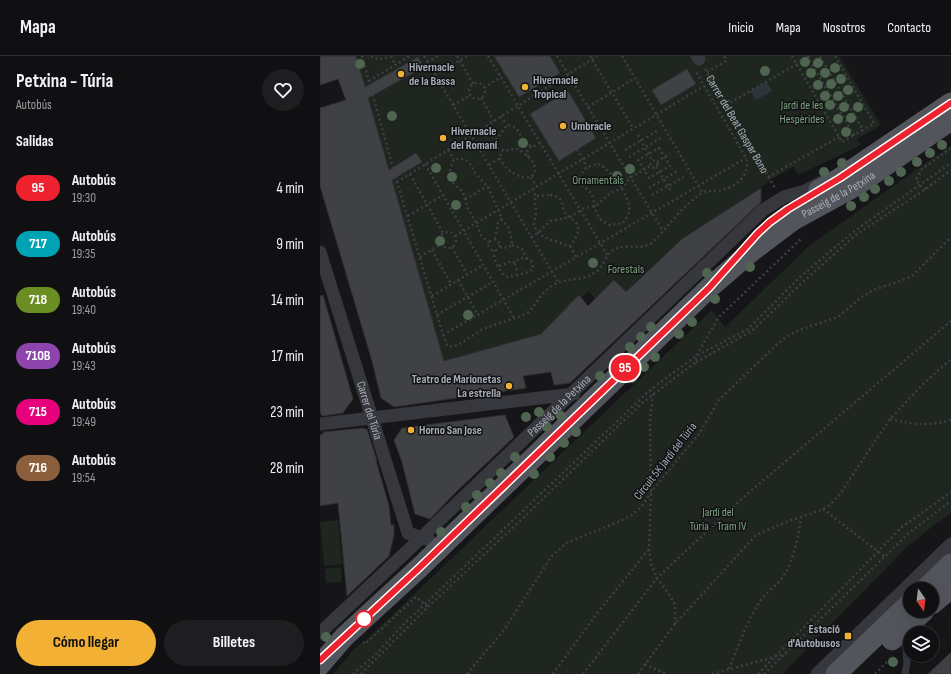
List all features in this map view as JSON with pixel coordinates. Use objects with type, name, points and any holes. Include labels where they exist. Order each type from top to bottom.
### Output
[{"type":"main road","name":"Passeig de la Petxina","points":[[709,288],[758,233],[770,222],[788,209],[840,178],[951,103]]},
{"type":"main road","name":"Passeig de la Petxina","points":[[320,665],[352,639],[444,544],[709,288],[752,251],[793,220],[859,184],[951,120]]},
{"type":"main road","points":[[932,582],[951,564]]},
{"type":"main road","points":[[939,598],[951,588]]},
{"type":"main road","points":[[836,674],[903,610]]},
{"type":"main road","points":[[907,626],[916,618]]},
{"type":"main road","points":[[857,674],[903,630]]},
{"type":"street","name":"Passeig de la Petxina","points":[[320,633],[763,210],[784,198],[818,185],[889,144]]},
{"type":"street","name":"Carrer del Túria","points":[[320,252],[322,269],[373,417],[408,533],[444,544]]},
{"type":"street","points":[[320,424],[572,394],[596,396]]},
{"type":"street","points":[[816,674],[951,544]]},
{"type":"street","name":"Passeig de la Petxina","points":[[320,660],[352,639]]},
{"type":"lane","points":[[905,674],[907,662]]},
{"type":"path","points":[[367,56],[362,57],[397,182],[437,315],[449,347],[458,345],[483,329],[526,314],[530,311],[543,292],[558,282],[586,277],[596,272],[612,250],[618,247],[636,248],[650,244],[684,208],[702,192],[724,189],[739,182],[746,171],[748,164],[746,158],[704,86],[696,61]]},
{"type":"path","points":[[371,56],[382,60],[390,56],[395,64]]},
{"type":"path","points":[[369,81],[410,56]]},
{"type":"path","points":[[424,56],[558,282]]},
{"type":"path","points":[[428,62],[438,56]]},
{"type":"path","points":[[457,56],[474,85]]},
{"type":"path","points":[[435,75],[467,56]]},
{"type":"path","points":[[488,56],[608,256]]},
{"type":"path","points":[[522,56],[524,60]]},
{"type":"path","points":[[484,88],[530,56]]},
{"type":"path","points":[[557,56],[663,231]]},
{"type":"path","points":[[397,182],[542,91],[591,58],[597,56]]},
{"type":"path","points":[[622,56],[702,192]]},
{"type":"path","points":[[707,72],[726,61],[724,56]]},
{"type":"path","points":[[792,56],[842,142],[874,123],[835,56]]},
{"type":"path","points":[[726,105],[809,56],[854,135]]},
{"type":"path","points":[[820,56],[863,130]]},
{"type":"path","points":[[591,58],[633,128]]},
{"type":"path","name":"Carrer del Beat Gaspar Bono","points":[[696,61],[707,72],[778,192]]},
{"type":"path","points":[[588,107],[635,78]]},
{"type":"path","points":[[474,85],[478,84],[484,88]]},
{"type":"path","points":[[471,95],[470,91],[474,85]]},
{"type":"path","points":[[455,236],[704,86]]},
{"type":"path","points":[[481,98],[484,95],[484,88]]},
{"type":"path","points":[[542,91],[560,120]]},
{"type":"path","points":[[453,105],[471,95]]},
{"type":"path","points":[[471,95],[476,99],[481,98]]},
{"type":"path","points":[[481,98],[494,121]]},
{"type":"path","points":[[565,101],[572,113],[587,137],[563,152],[541,116],[565,101]]},
{"type":"path","points":[[548,128],[572,113]]},
{"type":"path","points":[[501,116],[507,125],[515,127],[520,132],[524,142],[527,145],[534,146],[540,143]]},
{"type":"path","points":[[507,125],[496,140],[497,148],[502,150],[518,150],[528,157],[534,165],[535,170],[531,177]]},
{"type":"path","points":[[555,140],[579,125]]},
{"type":"path","points":[[625,150],[657,131]]},
{"type":"path","points":[[567,132],[588,166]]},
{"type":"path","points":[[531,237],[538,233],[550,221],[570,217],[580,210],[595,206],[612,192],[620,189],[631,178],[651,165],[652,160],[638,135]]},
{"type":"path","points":[[768,177],[839,137]]},
{"type":"path","points":[[629,157],[661,138]]},
{"type":"path","points":[[528,157],[527,152],[531,146]]},
{"type":"path","points":[[659,148],[670,166],[649,178],[638,160],[649,154],[659,148]]},
{"type":"path","points":[[926,189],[919,185],[916,179],[922,169],[951,148]]},
{"type":"path","points":[[448,150],[454,159]]},
{"type":"path","points":[[502,150],[500,158],[502,163],[513,173],[523,177],[531,177]]},
{"type":"path","points":[[656,167],[658,164],[657,162],[670,154]]},
{"type":"path","points":[[489,165],[500,158]]},
{"type":"path","points":[[443,334],[504,300],[746,158]]},
{"type":"path","points":[[454,159],[464,159],[467,161],[475,173],[488,187],[501,219],[508,227],[512,245]]},
{"type":"path","points":[[454,159],[449,177],[451,181],[463,192],[467,207],[481,235],[489,242],[490,247],[494,250],[494,260],[502,273],[508,277],[517,274],[525,274],[532,270],[533,266],[531,261],[527,259],[522,249],[512,245]]},
{"type":"path","points":[[652,160],[656,160],[657,162]]},
{"type":"path","points":[[353,674],[375,655],[404,624],[650,390],[696,356],[748,329],[800,277],[853,232],[951,163]]},
{"type":"path","points":[[426,164],[514,318]]},
{"type":"path","points":[[598,164],[603,166],[615,178],[620,189],[629,207],[629,213],[622,223],[609,225],[598,217],[591,193],[580,183],[580,177],[588,166],[598,164]]},
{"type":"path","points":[[651,165],[656,167],[660,172],[671,191]]},
{"type":"path","points":[[649,188],[679,170]]},
{"type":"path","points":[[361,674],[428,607],[642,403],[696,362],[752,331],[804,281],[857,234],[926,189],[951,170]]},
{"type":"path","points":[[410,174],[443,232]]},
{"type":"path","points":[[652,195],[684,176]]},
{"type":"path","points":[[531,177],[536,186]]},
{"type":"path","points":[[465,199],[472,196],[479,190],[488,187]]},
{"type":"path","points":[[532,189],[536,196],[536,214],[534,222],[538,233],[552,241],[570,246],[576,257]]},
{"type":"path","points":[[408,216],[443,195]]},
{"type":"path","points":[[536,196],[550,195],[562,201],[566,214],[577,224],[578,229],[570,246]]},
{"type":"path","points":[[495,239],[498,223],[501,219]]},
{"type":"path","points":[[622,223],[626,228]]},
{"type":"path","points":[[443,232],[451,232],[455,236],[455,243],[452,247]]},
{"type":"path","points":[[443,232],[439,240],[441,244],[447,248],[452,247]]},
{"type":"path","name":"Circuit 5K Jardí del Túria","points":[[467,674],[504,630],[558,550],[566,543],[632,515],[699,434],[719,400],[774,347],[799,330],[838,317],[863,296],[873,290],[906,279],[913,275],[951,237]]},
{"type":"path","points":[[489,242],[495,239]]},
{"type":"path","points":[[495,239],[499,242],[499,247]]},
{"type":"path","points":[[696,362],[696,356],[718,318],[801,239]]},
{"type":"path","points":[[420,257],[441,244]]},
{"type":"path","points":[[494,250],[499,247],[507,248],[512,245]]},
{"type":"path","points":[[452,247],[467,274]]},
{"type":"path","points":[[432,250],[451,284]]},
{"type":"path","points":[[515,263],[521,258],[527,259]]},
{"type":"path","points":[[499,266],[509,261],[515,263]]},
{"type":"path","points":[[515,263],[517,274]]},
{"type":"path","points":[[432,296],[483,265]]},
{"type":"path","points":[[458,280],[478,315]]},
{"type":"path","points":[[437,315],[493,282]]},
{"type":"path","points":[[583,674],[657,578],[746,495],[951,321]]},
{"type":"path","points":[[638,674],[675,624],[756,535],[830,505],[840,494],[890,419],[924,383],[951,359]]},
{"type":"path","points":[[650,390],[653,395],[650,420],[651,493],[649,548],[651,563],[657,578],[675,605],[675,624]]},
{"type":"path","points":[[890,419],[925,425],[951,420]]},
{"type":"path","points":[[758,674],[902,527],[951,492]]},
{"type":"path","points":[[764,674],[910,532],[951,502]]},
{"type":"path","points":[[823,509],[885,557]]},
{"type":"path","points":[[729,669],[755,609],[762,599],[784,576],[794,550],[801,517]]},
{"type":"path","points":[[553,674],[598,612],[649,548]]},
{"type":"path","points":[[352,639],[365,644],[416,597],[428,607]]},
{"type":"path","points":[[712,674],[786,654]]},
{"type":"path","points":[[645,664],[666,674]]},
{"type":"green space","points":[[356,56],[692,56],[696,61],[705,56],[839,56],[881,125],[857,139],[861,145],[798,175],[793,167],[770,180],[682,239],[626,292],[595,299],[589,291],[581,298],[579,296],[541,334],[444,361]]},
{"type":"green space","name":"Jardí del Túria - Tram IV","points":[[951,145],[951,513],[907,547],[782,674],[333,674],[358,645],[366,640],[712,310],[725,327],[809,246]]},
{"type":"green space","points":[[338,520],[342,564],[324,566],[320,522]]},
{"type":"green space","points":[[341,567],[342,582],[326,583],[325,569]]},
{"type":"shaded area","points":[[767,82],[772,91],[756,100],[750,91]]},
{"type":"building","points":[[320,56],[356,56],[365,87],[418,57],[424,67],[368,98],[389,170],[416,153],[422,162],[392,180],[444,361],[541,334],[579,295],[588,306],[614,280],[626,292],[682,239],[761,188],[761,202],[570,383],[554,385],[551,372],[523,376],[526,388],[394,407],[381,398],[372,361],[320,186],[320,108],[346,100],[338,79],[320,85]]},
{"type":"building","name":"Hivernacle Tropical","points":[[494,56],[550,56],[560,73],[519,97]]},
{"type":"building","points":[[687,69],[696,84],[661,105],[652,90]]},
{"type":"building","name":"Umbracle","points":[[568,91],[596,138],[559,161],[530,114]]},
{"type":"building","points":[[323,295],[353,399],[343,413],[322,416],[320,413],[320,296]]},
{"type":"building","points":[[505,415],[514,437],[430,519],[415,514],[402,462],[394,440],[402,428]]},
{"type":"building","points":[[364,428],[367,429],[377,461],[389,506],[391,525],[394,525],[394,535],[389,556],[347,596],[338,503],[320,506],[320,435],[323,434],[323,432]]},
{"type":"building","points":[[951,652],[951,674],[928,674]]},
{"type":"bus line","name":"95","points":[[320,660],[419,568],[709,288],[758,233],[770,222],[788,209],[840,178],[951,103]]},
{"type":"place","name":"Hivernacle de la Bassa","points":[[401,74]]},
{"type":"place","name":"Hivernacle Tropical","points":[[525,87]]},
{"type":"place","name":"Umbracle","points":[[563,126]]},
{"type":"place","name":"Hivernacle del Romaní","points":[[443,138]]},
{"type":"place","name":"Teatro de Marionetas La estrella","points":[[509,386]]},
{"type":"place","name":"Horno San Jose","points":[[411,430]]},
{"type":"place","name":"Estació d'Autobusos","points":[[848,636]]},
{"type":"park label","name":"Jardí de les Hespèrides","points":[[802,112]]},
{"type":"park label","name":"Ornamentals","points":[[598,180]]},
{"type":"park label","name":"Forestals","points":[[626,269]]}]
